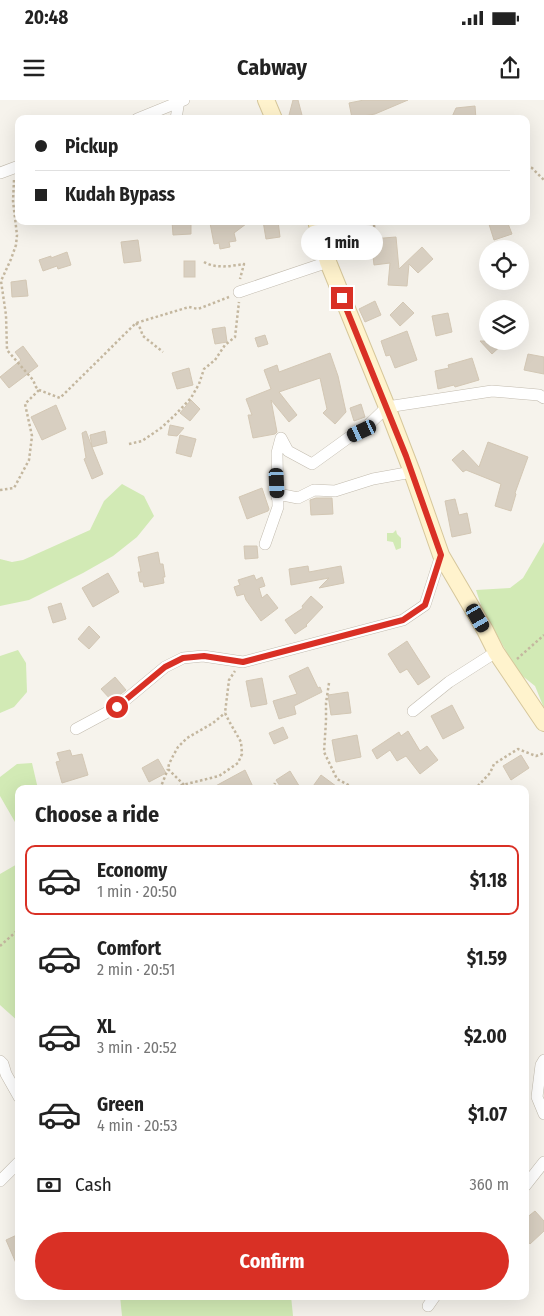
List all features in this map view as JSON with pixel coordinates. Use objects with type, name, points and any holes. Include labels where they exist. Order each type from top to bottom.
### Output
[{"type":"street","points":[[266,100],[272,115]]},
{"type":"street","points":[[147,115],[180,101]]},
{"type":"street","points":[[177,115],[180,101]]},
{"type":"street","points":[[0,173],[15,167]]},
{"type":"street","points":[[318,225],[328,262],[387,407],[441,555],[496,652],[544,724]]},
{"type":"street","points":[[239,292],[328,262]]},
{"type":"street","points":[[264,544],[278,507],[277,453],[280,438],[288,451],[312,464],[348,438],[362,431],[387,407],[492,391],[539,395],[544,398]]},
{"type":"street","points":[[277,497],[283,495],[298,498],[314,490],[335,491],[373,479],[412,472]]},
{"type":"street","points":[[76,729],[117,707],[165,667],[183,658],[204,656],[243,662],[403,620],[425,605],[441,555]]},
{"type":"street","points":[[413,711],[448,682],[496,652]]},
{"type":"street","points":[[544,1060],[541,1066],[537,1096],[544,1114]]},
{"type":"street","points":[[0,1061],[4,1064],[6,1074],[15,1091]]},
{"type":"street","points":[[529,1181],[544,1162]]},
{"type":"street","points":[[0,1181],[15,1166]]},
{"type":"street","points":[[428,1306],[432,1300]]},
{"type":"path","points":[[530,168],[544,180]]},
{"type":"path","points":[[15,178],[13,183],[13,201],[15,218]]},
{"type":"path","points":[[16,225],[16,245],[0,281],[6,315],[7,350],[33,380],[39,390],[60,398],[136,323],[189,307],[198,309],[239,292]]},
{"type":"path","points":[[324,225],[339,229],[347,225]]},
{"type":"path","points":[[374,225],[375,236]]},
{"type":"path","points":[[129,444],[142,441],[161,428],[175,415],[191,398],[199,384],[204,369],[215,360],[225,345],[236,337],[239,292],[244,264],[210,266],[204,262]]},
{"type":"path","points":[[136,323],[143,336],[163,352]]},
{"type":"path","points":[[0,490],[14,488],[29,460],[32,436],[25,404],[39,390]]},
{"type":"path","points":[[508,669],[544,635]]},
{"type":"path","points":[[180,785],[219,776],[238,764],[242,754],[241,742],[228,721],[225,712],[230,680],[243,662]]},
{"type":"path","points":[[329,683],[326,703],[324,752],[337,779],[348,785]]},
{"type":"path","points":[[162,785],[169,764],[178,747],[187,738],[213,723],[225,712]]},
{"type":"path","points":[[480,785],[490,773],[494,764],[518,749],[536,756],[544,753]]},
{"type":"path","points":[[168,769],[184,784]]},
{"type":"path","points":[[0,946],[15,933]]},
{"type":"green space","points":[[122,484],[144,496],[154,516],[137,537],[113,556],[83,573],[29,600],[0,606],[0,559],[12,562],[23,560],[90,530],[104,501]]},
{"type":"green space","points":[[396,530],[401,538],[401,548],[396,550],[393,542],[387,541],[387,533],[393,533]]},
{"type":"green space","points":[[544,542],[544,708],[535,686],[520,674],[511,660],[482,608],[476,590],[510,588],[523,578]]},
{"type":"green space","points":[[18,650],[26,663],[27,692],[14,707],[0,713],[0,656]]},
{"type":"green space","points":[[32,763],[37,785],[15,785],[15,822],[0,796],[0,777],[17,764]]},
{"type":"green space","points":[[15,865],[15,1018],[0,1005],[0,874]]},
{"type":"green space","points":[[120,1300],[291,1300],[293,1316],[122,1316]]},
{"type":"building","points":[[293,100],[298,100],[302,115],[289,115]]},
{"type":"building","points":[[364,100],[408,100],[369,115],[351,115],[349,103]]},
{"type":"building","points":[[475,106],[476,115],[453,115],[456,108]]},
{"type":"building","points":[[172,225],[191,225],[191,234],[173,235]]},
{"type":"building","points":[[210,225],[245,225],[234,233],[236,241],[229,242],[230,247],[220,249],[219,243],[214,244]]},
{"type":"building","points":[[264,225],[278,225],[280,237],[266,239]]},
{"type":"building","points":[[489,225],[509,225],[512,234],[494,240]]},
{"type":"building","points":[[396,237],[399,269],[422,247],[433,259],[418,273],[409,264],[407,286],[388,285],[390,263],[374,265],[371,239]]},
{"type":"building","points":[[138,240],[141,261],[124,263],[121,242]]},
{"type":"building","points":[[67,252],[71,265],[58,269],[57,266],[43,271],[39,260]]},
{"type":"building","points":[[184,261],[195,261],[195,277],[184,277]]},
{"type":"building","points":[[26,280],[28,296],[12,297],[11,282]]},
{"type":"building","points":[[375,301],[381,315],[365,322],[359,309]]},
{"type":"building","points":[[403,302],[414,313],[400,326],[390,315]]},
{"type":"building","points":[[448,313],[452,332],[436,336],[432,316]]},
{"type":"building","points":[[225,327],[227,342],[215,344],[212,329]]},
{"type":"building","points":[[407,331],[417,360],[395,368],[390,355],[386,356],[381,341]]},
{"type":"building","points":[[265,335],[268,344],[258,347],[255,338]]},
{"type":"building","points":[[23,346],[38,366],[9,388],[0,377],[21,360],[15,352]]},
{"type":"building","points":[[488,350],[496,350],[492,354]]},
{"type":"building","points":[[330,353],[338,376],[346,412],[335,424],[323,413],[327,409],[320,378],[279,392],[297,415],[289,422],[271,400],[277,432],[253,438],[248,415],[252,415],[246,399],[271,389],[264,370],[277,365],[279,372]]},
{"type":"building","points":[[528,354],[544,357],[544,374],[524,370]]},
{"type":"building","points":[[472,358],[479,380],[455,387],[454,385],[438,389],[435,371],[449,368],[448,365]]},
{"type":"building","points":[[189,368],[193,385],[177,389],[172,373]]},
{"type":"building","points":[[191,400],[200,409],[190,421],[180,413]]},
{"type":"building","points":[[361,404],[365,417],[354,421],[350,408]]},
{"type":"building","points":[[56,405],[66,429],[42,440],[31,417]]},
{"type":"building","points":[[170,425],[184,428],[177,436],[168,435]]},
{"type":"building","points":[[86,431],[103,474],[92,479],[84,459],[86,458],[82,433]]},
{"type":"building","points":[[105,431],[107,443],[92,447],[90,435]]},
{"type":"building","points":[[180,435],[196,439],[191,457],[176,453]]},
{"type":"building","points":[[488,442],[528,457],[515,493],[511,511],[495,506],[501,484],[466,470],[463,472],[452,460],[463,450],[479,467]]},
{"type":"building","points":[[262,488],[269,509],[247,519],[239,497]]},
{"type":"building","points":[[332,498],[333,514],[311,515],[310,500]]},
{"type":"building","points":[[455,499],[459,515],[467,513],[471,533],[452,537],[445,501]]},
{"type":"building","points":[[244,546],[257,546],[258,558],[245,559]]},
{"type":"building","points":[[158,552],[160,564],[163,564],[164,583],[144,587],[143,582],[140,582],[138,572],[141,572],[138,557]]},
{"type":"building","points":[[308,566],[309,572],[341,566],[344,583],[319,588],[329,578],[291,585],[289,569]]},
{"type":"building","points":[[108,573],[119,592],[93,607],[82,588]]},
{"type":"building","points":[[254,575],[256,580],[262,577],[265,586],[259,588],[262,598],[267,594],[278,608],[261,621],[246,600],[244,594],[237,596],[234,587],[240,585],[238,580]]},
{"type":"building","points":[[311,596],[323,607],[307,626],[295,634],[285,620],[303,608],[302,606]]},
{"type":"building","points":[[61,603],[66,619],[53,623],[48,607]]},
{"type":"building","points":[[89,626],[100,637],[89,649],[78,639]]},
{"type":"building","points":[[407,641],[430,677],[418,685],[407,669],[400,673],[388,654]]},
{"type":"building","points":[[308,667],[318,688],[320,687],[322,692],[294,706],[296,714],[279,719],[273,701],[297,694],[289,676]]},
{"type":"building","points":[[115,677],[126,690],[112,701],[101,689]]},
{"type":"building","points":[[262,678],[267,704],[251,707],[246,681]]},
{"type":"building","points":[[348,692],[351,713],[331,715],[328,695]]},
{"type":"building","points":[[452,705],[464,728],[443,739],[431,716]]},
{"type":"building","points":[[283,727],[288,738],[274,744],[269,733]]},
{"type":"building","points":[[408,731],[420,751],[427,746],[438,760],[420,774],[406,756],[397,761],[390,750],[377,759],[372,750],[399,732],[401,736]]},
{"type":"building","points":[[357,735],[361,757],[336,762],[332,740]]},
{"type":"building","points":[[70,750],[72,756],[82,754],[88,775],[62,783],[56,762],[60,761],[57,753]]},
{"type":"building","points":[[521,755],[529,768],[511,780],[503,766]]},
{"type":"building","points":[[158,759],[166,773],[149,782],[142,768]]},
{"type":"building","points":[[245,770],[252,785],[217,785]]},
{"type":"building","points":[[290,771],[299,785],[279,785],[276,780]]},
{"type":"building","points":[[321,775],[335,785],[314,785]]},
{"type":"building","points":[[535,1211],[544,1221],[544,1231],[530,1244],[529,1243],[529,1216]]},
{"type":"building","points":[[15,1236],[15,1261],[6,1240]]},
{"type":"route","points":[[117,707],[165,667],[183,658],[204,656],[243,662],[403,620],[425,605],[441,555],[406,456],[342,298]]}]
